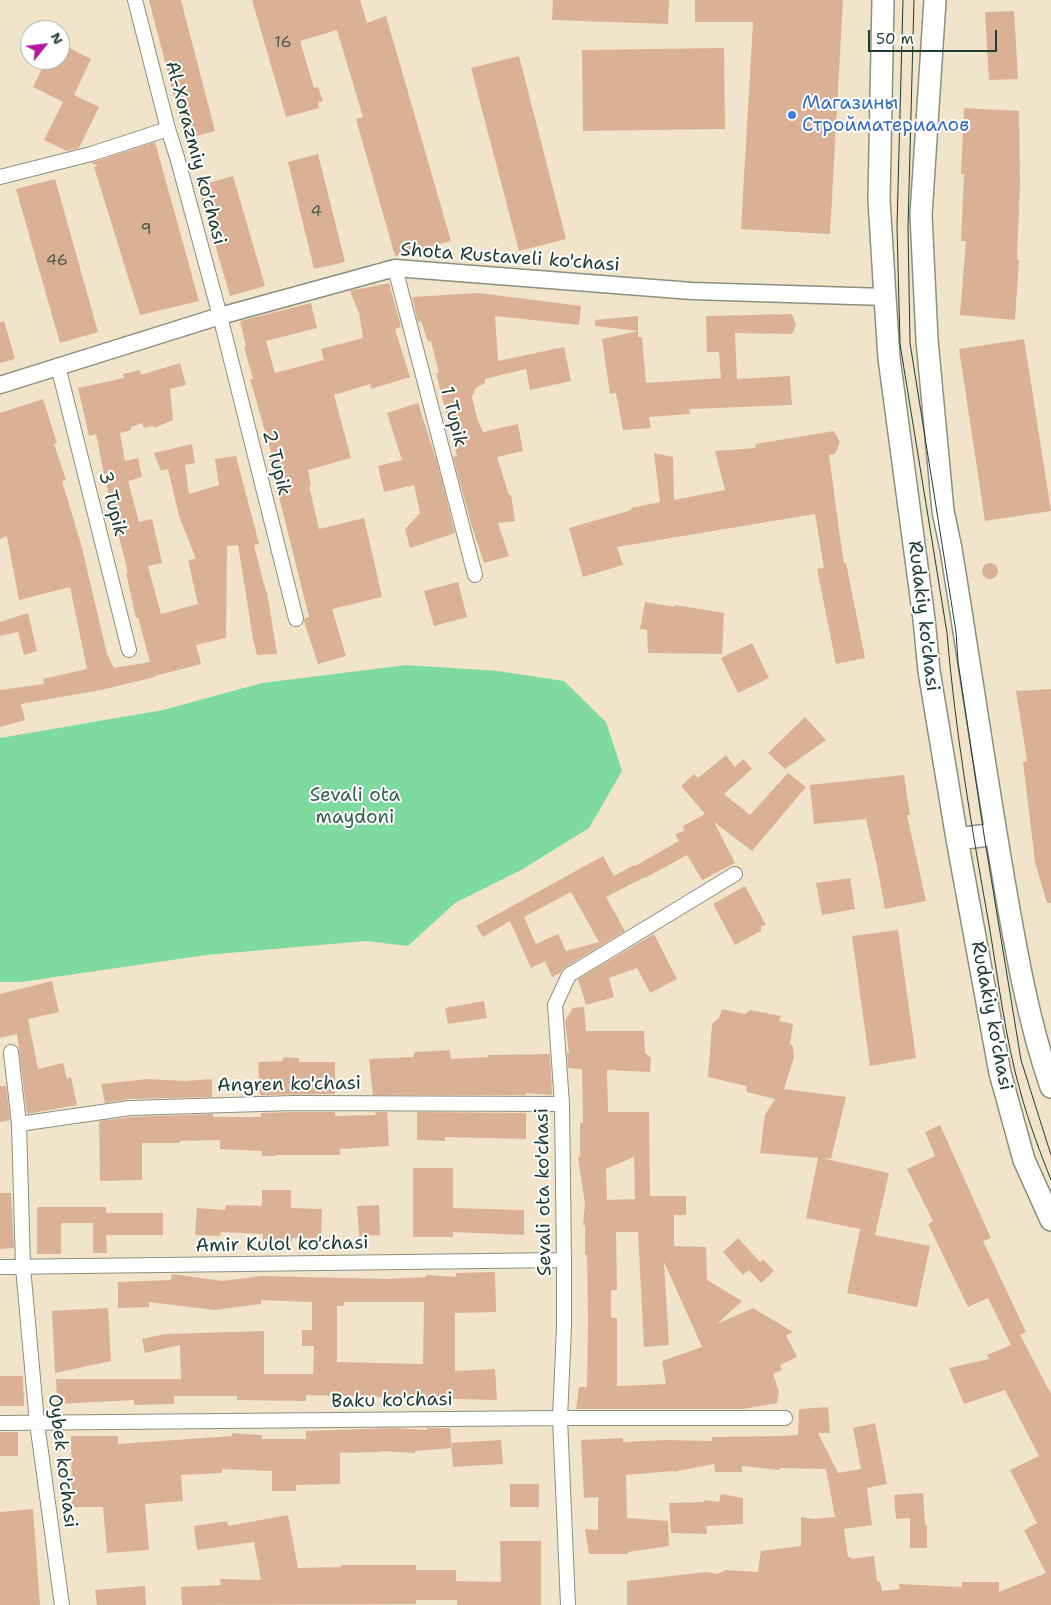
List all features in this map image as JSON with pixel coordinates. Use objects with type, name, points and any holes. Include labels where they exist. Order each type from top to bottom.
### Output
[{"type":"main road","name":"Rudakiy ko'chasi","points":[[883,0],[879,200],[884,297],[889,358],[924,619],[929,671],[957,839],[1000,1073],[1024,1160],[1051,1220]]},
{"type":"main road","name":"Rudakiy ko'chasi","points":[[935,0],[921,215],[927,340],[942,511],[951,549],[996,834],[1018,956],[1043,1064],[1051,1087]]},
{"type":"main road","points":[[957,839],[996,834]]},
{"type":"street","name":"Al-Xorazmiy ko'chasi","points":[[135,0],[168,129],[220,316]]},
{"type":"street","points":[[0,178],[91,154],[168,129]]},
{"type":"street","name":"Shota Rustaveli ko'chasi","points":[[0,385],[220,316],[396,268],[692,291],[884,297]]},
{"type":"street","name":"1 Tupik","points":[[396,268],[475,575]]},
{"type":"street","name":"2 Tupik","points":[[220,316],[296,619]]},
{"type":"street","name":"3 Tupik","points":[[58,366],[129,650]]},
{"type":"street","name":"Sevali ota ko'chasi","points":[[568,1605],[560,1418],[564,1327],[564,1260],[562,1104],[556,1005],[569,975],[735,874]]},
{"type":"street","name":"Oybek ko'chasi","points":[[10,1052],[19,1124],[23,1267],[38,1423],[62,1605]]},
{"type":"street","name":"Angren ko'chasi","points":[[19,1124],[139,1108],[294,1103],[562,1104]]},
{"type":"street","name":"Amir Kulol ko'chasi","points":[[0,1267],[564,1260]]},
{"type":"street","name":"Baku ko'chasi","points":[[0,1423],[785,1418]]},
{"type":"green space","name":"Sevali ota maydoni","points":[[406,665],[498,671],[564,681],[606,722],[622,771],[589,828],[523,869],[455,903],[408,946],[366,941],[206,955],[21,982],[0,982],[0,738],[163,710],[262,683]]},
{"type":"building","points":[[149,0],[181,0],[215,131],[185,139]]},
{"type":"building","points":[[252,0],[360,0],[367,23],[386,16],[451,241],[395,256],[356,119],[363,117],[337,30],[300,41],[314,88],[318,87],[323,101],[318,102],[319,108],[286,117]]},
{"type":"building","points":[[553,0],[669,0],[668,24],[552,20]]},
{"type":"building","name":"Магазины Стройматериалов","points":[[695,0],[843,0],[830,234],[741,229],[753,22],[695,22]]},
{"type":"building","points":[[1014,11],[1018,79],[989,80],[985,12]]},
{"type":"building","points":[[70,48],[91,59],[74,95],[99,107],[79,148],[67,151],[44,140],[63,102],[33,87],[41,70],[70,70]]},
{"type":"building","points":[[724,48],[725,129],[583,131],[582,50]]},
{"type":"building","points":[[519,56],[566,239],[519,251],[471,68]]},
{"type":"building","points":[[964,108],[1019,111],[1020,182],[1017,259],[1019,260],[1015,320],[960,315],[966,241],[961,241],[964,174],[961,174]]},
{"type":"building","points":[[155,142],[199,301],[140,315],[94,167],[98,166],[91,163]]},
{"type":"building","points":[[318,154],[345,262],[314,269],[288,162]]},
{"type":"building","points":[[233,176],[265,286],[230,296],[198,186]]},
{"type":"building","points":[[55,179],[98,332],[60,343],[16,189]]},
{"type":"building","points":[[389,283],[401,327],[395,329],[410,377],[371,389],[370,384],[334,395],[351,458],[308,470],[311,486],[309,486],[319,529],[364,518],[382,597],[332,609],[346,656],[318,664],[304,621],[305,618],[309,617],[269,457],[272,456],[250,379],[253,379],[244,347],[246,346],[240,321],[311,303],[317,328],[266,341],[275,373],[324,360],[321,349],[363,338],[359,313],[350,291]]},
{"type":"building","points":[[479,293],[581,306],[579,325],[495,316],[498,361],[564,347],[571,381],[530,390],[526,369],[485,379],[485,383],[476,388],[472,397],[477,418],[483,432],[518,424],[523,451],[497,457],[509,495],[511,495],[515,521],[498,523],[509,556],[484,563],[453,457],[457,456],[436,373],[439,373],[431,341],[428,342],[421,321],[418,322],[412,297]]},
{"type":"building","points":[[792,314],[796,325],[792,334],[735,333],[737,379],[790,376],[792,405],[689,409],[690,414],[649,417],[651,428],[623,430],[616,393],[610,394],[602,339],[638,331],[638,337],[642,337],[646,383],[721,378],[719,352],[707,352],[706,316]]},
{"type":"building","points":[[638,316],[638,331],[595,326],[595,320]]},
{"type":"building","points":[[4,321],[15,359],[0,363],[0,322]]},
{"type":"building","points":[[1024,339],[1051,511],[985,521],[959,349]]},
{"type":"building","points":[[180,363],[186,385],[170,389],[173,420],[154,428],[153,426],[144,428],[142,423],[131,427],[131,430],[120,433],[125,461],[138,458],[142,477],[128,481],[139,522],[152,519],[162,563],[148,566],[161,614],[198,604],[188,560],[196,559],[179,516],[168,469],[161,471],[154,453],[192,444],[195,463],[185,465],[189,494],[219,485],[215,459],[236,456],[259,544],[254,545],[267,592],[277,654],[257,655],[238,545],[227,546],[226,638],[196,645],[201,664],[101,690],[21,704],[25,720],[0,727],[0,690],[44,684],[43,679],[87,669],[70,587],[19,600],[7,536],[0,539],[0,413],[43,399],[57,443],[54,444],[66,480],[62,481],[81,544],[107,654],[114,668],[150,662],[138,617],[136,618],[126,573],[128,573],[96,434],[89,436],[78,388],[124,378],[123,374],[140,370],[141,375]]},
{"type":"building","points":[[418,403],[437,462],[455,533],[410,548],[405,529],[420,513],[414,485],[384,492],[378,466],[402,460],[387,413]]},
{"type":"building","points":[[834,431],[840,442],[835,454],[829,455],[840,537],[865,658],[836,664],[817,569],[824,568],[815,514],[617,547],[623,565],[583,577],[569,528],[632,510],[631,508],[660,502],[654,453],[673,457],[674,500],[725,490],[715,451],[756,448],[755,444]]},
{"type":"building","points":[[987,563],[993,563],[998,568],[996,577],[987,579],[982,574],[982,568]]},
{"type":"building","points":[[458,582],[467,617],[434,626],[424,591]]},
{"type":"building","points":[[645,602],[724,613],[722,654],[648,653],[647,630],[640,629]]},
{"type":"building","points":[[28,613],[37,651],[24,655],[18,632],[0,636],[0,622]]},
{"type":"building","points":[[752,643],[769,678],[738,693],[721,658]]},
{"type":"building","points":[[1051,689],[1051,903],[1047,903],[1035,862],[1023,762],[1027,761],[1016,691]]},
{"type":"building","points":[[805,717],[826,740],[785,769],[768,753]]},
{"type":"building","points":[[726,755],[735,767],[743,759],[752,769],[724,794],[750,815],[788,773],[806,787],[752,851],[714,822],[735,863],[702,880],[687,855],[606,897],[625,931],[552,977],[545,961],[531,968],[510,921],[483,937],[476,926],[603,856],[614,876],[679,841],[675,834],[684,831],[683,826],[705,814],[681,786],[694,774],[698,778]],"holes":[[[571,892],[599,942],[566,951],[558,934],[536,944],[524,917]]]},
{"type":"building","points":[[904,775],[910,815],[907,815],[926,901],[885,909],[866,819],[814,824],[810,785]]},
{"type":"building","points":[[850,878],[855,909],[822,915],[816,883]]},
{"type":"building","points":[[745,886],[766,925],[761,926],[761,931],[735,945],[713,904]]},
{"type":"building","points":[[898,930],[916,1058],[870,1066],[852,936]]},
{"type":"building","points":[[654,934],[677,979],[650,993],[637,968],[609,978],[614,997],[586,1005],[578,979]]},
{"type":"building","points":[[52,981],[59,1012],[28,1019],[38,1069],[63,1063],[67,1079],[71,1077],[77,1105],[27,1114],[17,1034],[0,1038],[0,994]]},
{"type":"building","points":[[484,1001],[487,1018],[448,1024],[445,1008]]},
{"type":"building","points":[[584,1007],[586,1031],[644,1031],[645,1053],[651,1058],[650,1072],[607,1070],[608,1112],[649,1112],[650,1196],[686,1196],[686,1215],[674,1215],[674,1246],[706,1247],[707,1280],[742,1301],[717,1324],[753,1308],[793,1332],[786,1335],[797,1357],[780,1365],[782,1370],[773,1374],[779,1392],[777,1403],[743,1409],[576,1409],[579,1387],[587,1387],[588,1317],[587,1255],[585,1255],[585,1225],[583,1225],[585,1204],[578,1157],[580,1157],[580,1123],[583,1123],[582,1069],[568,1068],[567,1053],[569,1053],[565,1021],[573,1008]],"holes":[[[634,1157],[635,1199],[607,1200],[606,1169]],[[616,1232],[638,1232],[644,1347],[669,1345],[664,1262],[702,1347],[662,1361],[666,1384],[617,1386],[617,1318],[611,1318],[611,1290],[617,1290]]]},
{"type":"building","points":[[722,1009],[745,1014],[750,1010],[781,1016],[779,1021],[793,1024],[790,1044],[793,1046],[794,1057],[784,1089],[846,1097],[831,1159],[821,1158],[889,1173],[875,1235],[930,1246],[917,1307],[847,1293],[860,1229],[806,1218],[818,1158],[760,1153],[765,1115],[775,1099],[747,1092],[746,1086],[708,1077],[712,1024],[719,1018]]},
{"type":"building","points":[[450,1050],[451,1059],[488,1057],[488,1055],[550,1054],[552,1095],[526,1093],[526,1095],[373,1095],[369,1059],[413,1057],[415,1052]]},
{"type":"building","points":[[284,1057],[299,1058],[299,1062],[335,1062],[335,1094],[260,1095],[258,1062],[282,1061]]},
{"type":"building","points":[[147,1079],[185,1081],[212,1079],[212,1097],[130,1099],[105,1103],[101,1084]]},
{"type":"building","points":[[0,1086],[6,1086],[10,1120],[0,1122]]},
{"type":"building","points":[[335,1112],[335,1116],[376,1115],[375,1112],[387,1112],[389,1146],[340,1149],[340,1155],[262,1156],[262,1151],[220,1149],[220,1140],[142,1143],[142,1180],[100,1181],[99,1121],[131,1117],[213,1114],[213,1117],[261,1117],[261,1113]]},
{"type":"building","points":[[417,1112],[526,1113],[526,1139],[445,1137],[445,1141],[417,1140]]},
{"type":"building","points":[[940,1125],[991,1238],[983,1241],[1026,1332],[1020,1335],[1051,1394],[1051,1605],[627,1605],[627,1581],[707,1572],[717,1574],[726,1570],[758,1572],[761,1551],[801,1546],[801,1517],[813,1519],[835,1517],[826,1469],[780,1468],[780,1470],[742,1466],[742,1472],[715,1472],[714,1464],[673,1472],[626,1475],[627,1518],[668,1521],[669,1546],[628,1552],[628,1554],[589,1554],[585,1529],[598,1530],[598,1497],[584,1498],[581,1440],[623,1438],[623,1442],[666,1440],[712,1441],[712,1437],[798,1435],[799,1409],[828,1407],[830,1433],[818,1433],[838,1473],[861,1469],[853,1428],[875,1423],[887,1484],[867,1488],[872,1525],[844,1529],[848,1557],[851,1557],[851,1559],[874,1556],[877,1581],[880,1582],[882,1591],[900,1589],[899,1584],[962,1587],[962,1582],[999,1582],[999,1592],[1046,1573],[1024,1530],[1037,1523],[1010,1470],[1039,1456],[1005,1390],[964,1404],[949,1368],[989,1359],[987,1355],[1011,1345],[988,1298],[968,1307],[928,1224],[933,1221],[907,1169],[935,1156],[925,1132]]},
{"type":"building","points":[[413,1168],[453,1168],[453,1208],[524,1210],[524,1235],[453,1232],[453,1237],[413,1237]]},
{"type":"building","points":[[262,1190],[291,1190],[291,1208],[322,1209],[321,1239],[292,1238],[292,1241],[263,1241],[263,1234],[221,1232],[220,1236],[195,1235],[197,1208],[225,1210],[226,1205],[262,1206]]},
{"type":"building","points":[[0,1193],[11,1193],[14,1248],[0,1249]]},
{"type":"building","points":[[379,1205],[380,1235],[359,1236],[357,1206]]},
{"type":"building","points":[[37,1207],[106,1207],[106,1213],[163,1213],[163,1235],[106,1235],[107,1253],[93,1253],[93,1223],[61,1223],[61,1254],[37,1254]]},
{"type":"building","points":[[738,1238],[760,1262],[763,1259],[774,1271],[761,1283],[749,1270],[743,1275],[723,1252]]},
{"type":"building","points":[[495,1272],[496,1312],[455,1313],[455,1371],[495,1369],[497,1400],[306,1395],[306,1401],[237,1400],[237,1396],[174,1396],[174,1404],[134,1405],[134,1400],[57,1404],[56,1379],[181,1379],[180,1345],[145,1353],[142,1339],[165,1334],[264,1331],[264,1374],[313,1374],[314,1346],[302,1346],[302,1330],[312,1330],[312,1302],[261,1300],[261,1304],[214,1310],[149,1302],[149,1307],[118,1308],[118,1282],[171,1280],[172,1274],[223,1281],[261,1276],[389,1279],[426,1277],[426,1275],[456,1277],[456,1273]],"holes":[[[344,1302],[424,1302],[423,1364],[337,1362],[337,1306],[344,1306]]]},
{"type":"building","points":[[108,1308],[111,1361],[55,1373],[52,1311]]},
{"type":"building","points":[[0,1376],[23,1376],[24,1406],[0,1406]]},
{"type":"building","points":[[396,1428],[427,1430],[427,1428],[450,1428],[452,1448],[415,1451],[415,1453],[380,1451],[340,1453],[340,1484],[296,1485],[296,1491],[272,1491],[272,1471],[222,1469],[222,1473],[181,1475],[183,1501],[145,1504],[149,1550],[107,1553],[103,1507],[72,1507],[71,1436],[118,1436],[118,1444],[232,1436],[232,1433],[262,1435],[262,1439],[306,1439],[306,1431]]},
{"type":"building","points":[[0,1432],[18,1432],[18,1456],[0,1456]]},
{"type":"building","points":[[501,1440],[503,1464],[453,1467],[451,1443]]},
{"type":"building","points":[[510,1484],[539,1484],[539,1507],[510,1507]]},
{"type":"building","points":[[923,1493],[925,1525],[927,1525],[927,1548],[910,1548],[910,1518],[896,1519],[894,1495]]},
{"type":"building","points":[[721,1494],[743,1498],[743,1524],[706,1526],[707,1534],[671,1533],[669,1503],[704,1502],[704,1500],[719,1502]]},
{"type":"building","points":[[33,1509],[40,1605],[0,1605],[0,1512]]},
{"type":"building","points":[[288,1515],[298,1568],[341,1567],[341,1565],[416,1565],[416,1570],[456,1570],[456,1581],[501,1582],[500,1541],[541,1541],[541,1605],[457,1605],[457,1600],[416,1600],[416,1604],[182,1605],[181,1587],[221,1585],[220,1579],[261,1580],[254,1542],[197,1550],[194,1526],[227,1521],[228,1526]]},
{"type":"building","points":[[145,1586],[146,1605],[97,1605],[95,1590]]},
{"type":"tram line","points":[[903,0],[897,226],[900,344],[947,633],[954,705],[964,776],[1006,1029],[1024,1105],[1051,1180]]},
{"type":"tram line","points":[[914,0],[908,227],[910,343],[956,632],[958,662],[984,835],[1021,1060],[1051,1155]]},
{"type":"place","name":"Магазины Стройматериалов","points":[[792,115]]}]
